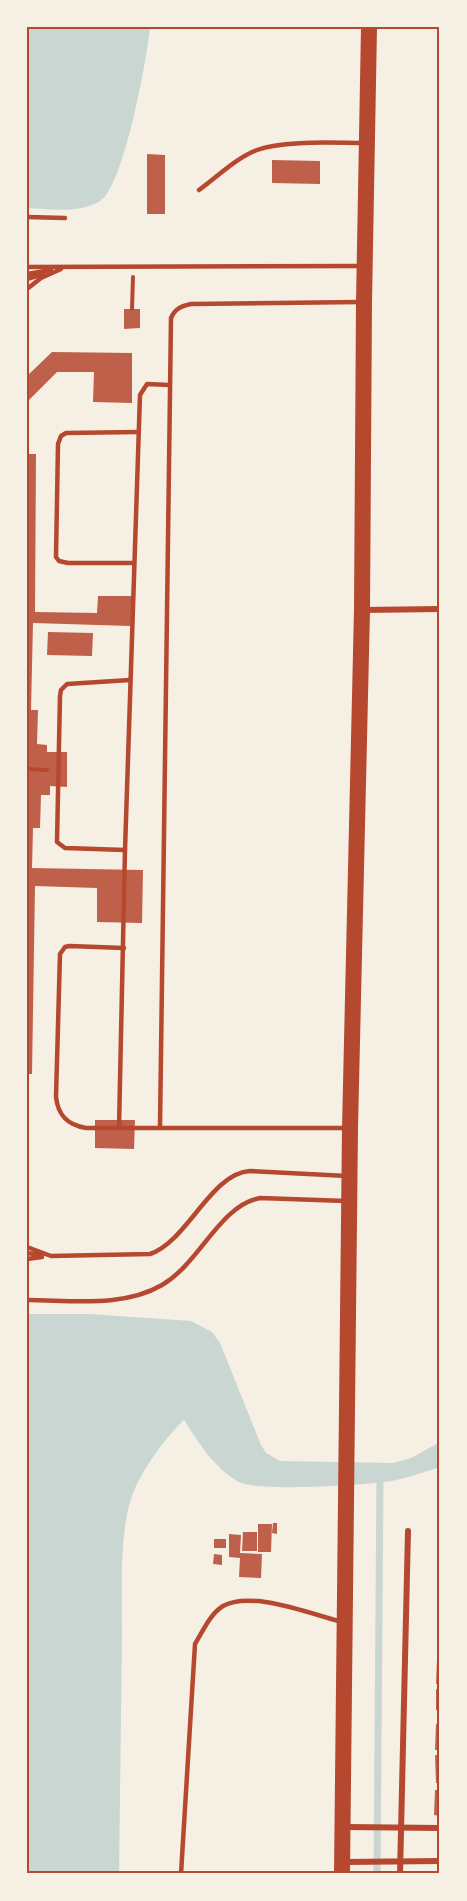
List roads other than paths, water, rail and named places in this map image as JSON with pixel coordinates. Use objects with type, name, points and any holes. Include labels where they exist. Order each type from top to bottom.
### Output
[{"type":"highway","points":[[347,1866],[342,1827],[345,1534],[350,1128],[362,610],[364,266],[369,27]]},
{"type":"street","points":[[362,610],[440,609]]},
{"type":"street","points":[[400,1874],[408,1531]]},
{"type":"street","points":[[342,1827],[440,1828]]},
{"type":"street","points":[[347,1866],[387,1861],[440,1861]]},
{"type":"lane","points":[[199,190],[248,154],[267,147],[367,142]]},
{"type":"lane","points":[[27,217],[65,218]]},
{"type":"lane","points":[[27,269],[364,266]]},
{"type":"lane","points":[[27,269],[63,268]]},
{"type":"lane","points":[[27,279],[63,268]]},
{"type":"lane","points":[[27,289],[41,278],[63,268]]},
{"type":"lane","points":[[160,1128],[171,318],[175,311],[184,305],[364,302]]},
{"type":"lane","points":[[119,1128],[138,432],[141,390],[147,384],[169,385]]},
{"type":"lane","points":[[134,563],[59,561],[55,554],[58,444],[61,436],[68,432],[138,432]]},
{"type":"lane","points":[[125,850],[65,848],[59,845],[57,839],[60,696],[63,688],[70,684],[130,681]]},
{"type":"lane","points":[[124,948],[65,947],[60,954],[56,1097],[59,1110],[66,1121],[79,1127],[119,1128],[350,1128]]},
{"type":"lane","points":[[27,1253],[51,1256],[142,1255],[157,1251],[223,1184],[244,1171],[350,1176]]},
{"type":"lane","points":[[27,1300],[116,1300],[150,1291],[176,1276],[196,1256],[230,1213],[252,1200],[260,1198],[349,1201]]},
{"type":"lane","points":[[27,1253],[51,1256]]},
{"type":"lane","points":[[181,1874],[195,1644],[209,1620],[223,1606],[250,1600],[264,1601],[344,1622]]},
{"type":"waterway","points":[[377,1874],[380,1475]]}]
